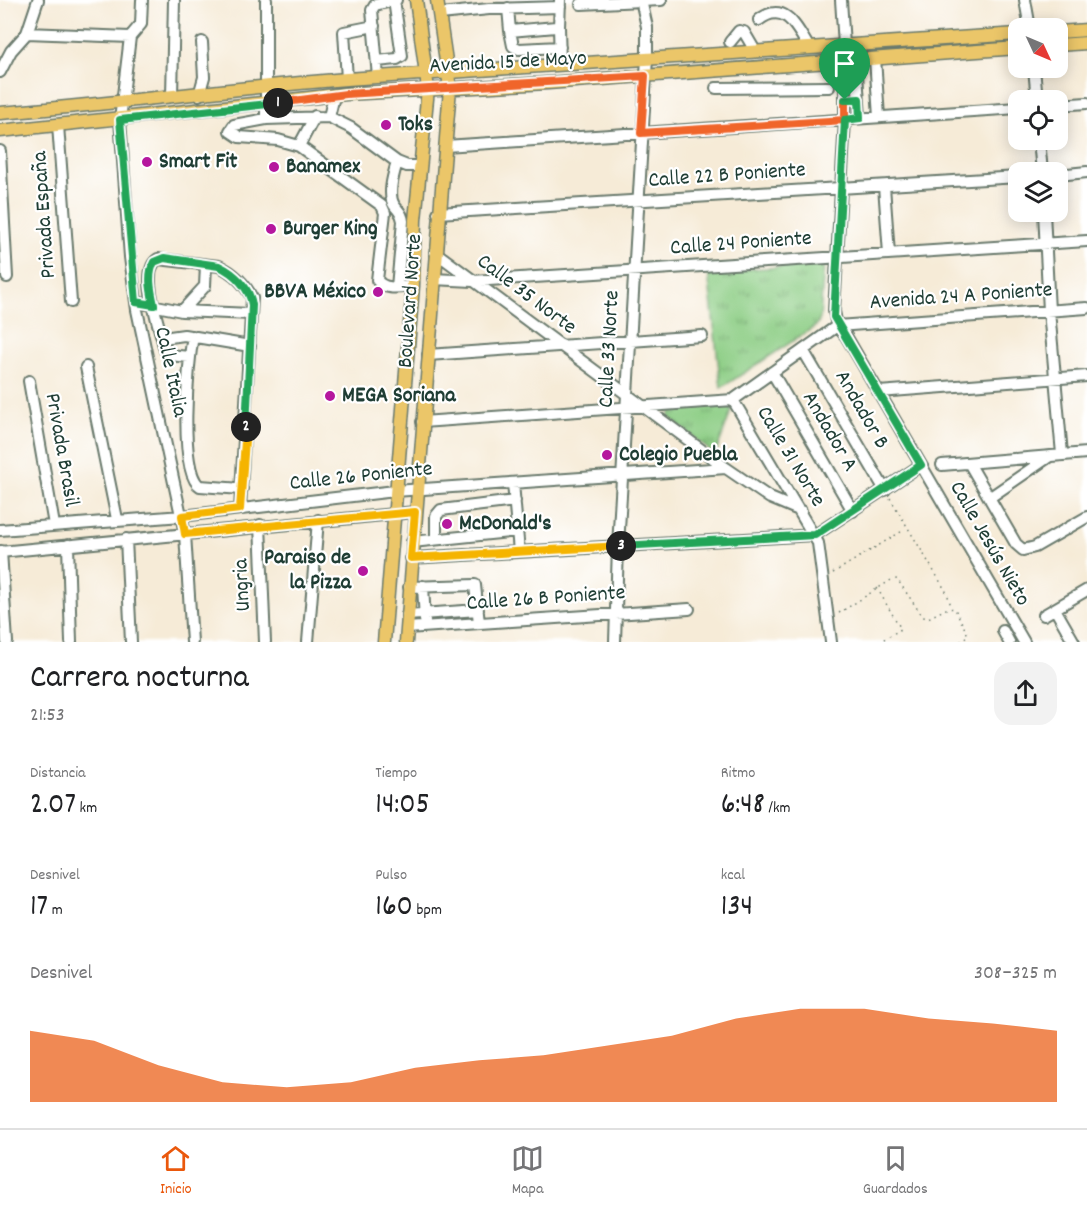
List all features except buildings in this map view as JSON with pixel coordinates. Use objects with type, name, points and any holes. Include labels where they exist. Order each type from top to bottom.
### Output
[{"type":"main road","name":"Boulevard Norte","points":[[384,642],[413,286],[415,220],[428,89],[416,0]]},
{"type":"main road","name":"Boulevard Norte","points":[[406,642],[438,213],[450,88],[450,72],[437,0]]},
{"type":"main road","points":[[1068,31],[1087,30]]},
{"type":"main road","name":"Avenida 15 de Mayo","points":[[0,113],[121,104],[172,96],[347,79],[754,49],[809,48],[1008,35]]},
{"type":"main road","points":[[1068,44],[1087,43]]},
{"type":"main road","name":"Avenida 15 de Mayo","points":[[0,131],[334,96],[764,66],[851,63],[1008,49]]},
{"type":"street","points":[[0,72],[11,51],[27,33],[38,0]]},
{"type":"street","name":"Calle Italia","points":[[142,0],[141,24],[130,36],[120,120],[136,302],[185,534],[192,642]]},
{"type":"street","points":[[172,96],[174,0]]},
{"type":"street","points":[[266,0],[266,119]]},
{"type":"street","points":[[377,61],[397,59],[402,56],[395,0],[373,7],[378,77]]},
{"type":"street","points":[[581,4],[660,0]]},
{"type":"street","points":[[841,0],[844,46],[851,63],[859,99],[860,118]]},
{"type":"street","points":[[1025,0],[1028,18]]},
{"type":"street","name":"Calle 33 Norte","points":[[615,642],[618,546],[647,58],[647,27],[642,1]]},
{"type":"street","points":[[440,14],[560,3],[560,63]]},
{"type":"street","points":[[508,8],[513,46],[519,49],[560,47]]},
{"type":"street","points":[[759,20],[766,15],[779,12],[788,16],[809,48]]},
{"type":"street","points":[[347,79],[344,32],[374,26]]},
{"type":"street","points":[[510,31],[559,27]]},
{"type":"street","points":[[730,42],[739,31],[744,32],[754,49]]},
{"type":"street","points":[[27,33],[130,36]]},
{"type":"street","points":[[199,95],[204,77],[202,42]]},
{"type":"street","points":[[876,61],[879,117]]},
{"type":"street","points":[[422,422],[733,400],[837,326],[834,311],[836,257],[845,100],[851,63]]},
{"type":"street","points":[[764,66],[764,86]]},
{"type":"street","points":[[716,88],[829,87]]},
{"type":"street","points":[[329,117],[334,96]]},
{"type":"street","points":[[845,100],[878,98]]},
{"type":"street","points":[[0,102],[0,113]]},
{"type":"street","points":[[1068,104],[1087,103]]},
{"type":"street","points":[[446,146],[1008,109]]},
{"type":"street","points":[[298,146],[315,116]]},
{"type":"street","points":[[397,287],[403,216],[298,146],[278,140],[239,137],[230,131],[238,123],[266,119],[329,117],[351,128],[397,162],[407,166],[420,166]]},
{"type":"street","name":"Privada España","points":[[58,125],[71,302]]},
{"type":"street","points":[[0,151],[7,277]]},
{"type":"street","points":[[397,162],[385,213],[377,280],[382,286],[413,286]]},
{"type":"street","points":[[1068,174],[1087,172]]},
{"type":"street","name":"Calle 22 B Poniente","points":[[438,213],[1008,178]]},
{"type":"street","points":[[884,186],[889,254]]},
{"type":"street","points":[[1045,222],[1056,377],[1056,455]]},
{"type":"street","name":"Calle 24 Poniente","points":[[433,279],[473,280],[1087,241]]},
{"type":"street","name":"Calle 35 Norte","points":[[435,252],[726,468],[770,498],[801,511]]},
{"type":"street","points":[[189,357],[167,354],[154,305],[150,289],[154,262],[164,258],[228,270],[248,289],[252,298],[242,489],[235,510],[232,530]]},
{"type":"street","points":[[182,311],[205,286],[206,265]]},
{"type":"street","points":[[136,302],[182,311],[251,314]]},
{"type":"street","name":"Avenida 24 A Poniente","points":[[837,326],[1087,308]]},
{"type":"street","name":"Calle Jesús Nieto","points":[[837,326],[846,336],[1024,642]]},
{"type":"street","points":[[163,338],[184,334],[250,346]]},
{"type":"street","points":[[193,336],[189,357],[188,444],[189,464],[195,483],[201,486],[242,489]]},
{"type":"street","points":[[428,355],[702,336]]},
{"type":"street","name":"Andador B","points":[[803,350],[885,490]]},
{"type":"street","points":[[86,367],[117,519]]},
{"type":"street","name":"Andador A","points":[[772,372],[853,511]]},
{"type":"street","points":[[879,392],[1087,376]]},
{"type":"street","name":"Privada Brasil","points":[[29,381],[54,525]]},
{"type":"street","name":"Calle 31 Norte","points":[[733,400],[815,535]]},
{"type":"street","points":[[166,443],[188,444]]},
{"type":"street","points":[[942,465],[1087,453]]},
{"type":"street","points":[[989,498],[1056,455]]},
{"type":"street","points":[[969,463],[1016,544],[1023,550],[1035,547],[1087,517]]},
{"type":"street","points":[[411,558],[815,535],[921,465]]},
{"type":"street","name":"Calle 26 Poniente","points":[[0,530],[117,519],[182,516],[395,491],[726,468]]},
{"type":"street","points":[[513,483],[519,552]]},
{"type":"street","points":[[449,488],[451,507]]},
{"type":"street","points":[[435,539],[437,512],[451,507],[515,501]]},
{"type":"street","name":"Calle 26 Poniente","points":[[0,551],[415,512]]},
{"type":"street","points":[[308,642],[318,520]]},
{"type":"street","name":"Ungria","points":[[260,525],[265,642]]},
{"type":"street","points":[[412,542],[518,531]]},
{"type":"street","points":[[815,535],[831,642]]},
{"type":"street","points":[[126,539],[131,642]]},
{"type":"street","points":[[68,545],[71,642]]},
{"type":"street","points":[[0,551],[7,642]]},
{"type":"street","points":[[409,587],[475,585],[479,623]]},
{"type":"street","points":[[423,586],[425,627]]},
{"type":"street","points":[[1044,615],[1087,590]]},
{"type":"street","name":"Calle 26 B Poniente","points":[[407,621],[425,627],[689,609]]},
{"type":"street","points":[[1055,609],[1074,642]]},
{"type":"street","points":[[407,621],[425,614],[478,610]]},
{"type":"street","points":[[1003,631],[1009,642]]},
{"type":"path","points":[[885,490],[947,593],[950,607],[967,633],[965,639],[960,642]]},
{"type":"path","points":[[823,579],[904,530]]},
{"type":"path","points":[[828,620],[891,580],[899,580],[921,615],[928,618],[950,607]]},
{"type":"path","points":[[877,588],[900,624],[900,630],[879,642]]},
{"type":"green space","points":[[824,264],[820,319],[816,326],[721,388],[708,272]]},
{"type":"green space","points":[[726,404],[732,409],[715,455],[669,417],[672,408]]},
{"type":"place","name":"Toks","points":[[386,125]]},
{"type":"place","name":"Smart Fit","points":[[147,162]]},
{"type":"place","name":"Banamex","points":[[274,167]]},
{"type":"place","name":"Burger King","points":[[271,229]]},
{"type":"place","name":"BBVA México","points":[[378,292]]},
{"type":"place","name":"MEGA Soriana","points":[[330,396]]},
{"type":"place","name":"Colegio Puebla","points":[[607,455]]},
{"type":"place","name":"McDonald's","points":[[447,524]]},
{"type":"place","name":"Paraiso de la Pizza","points":[[363,571]]},
{"type":"route","points":[[845,100],[845,120],[641,133],[645,76],[346,94],[120,120],[130,257],[136,302],[154,305],[150,289],[151,267],[158,259],[164,258],[219,266],[228,270],[248,289],[252,298],[240,509],[182,516],[185,534],[415,512],[411,558],[815,535],[832,526],[921,465],[846,336],[837,326],[834,317],[845,120],[860,118],[859,99],[845,100]]}]
